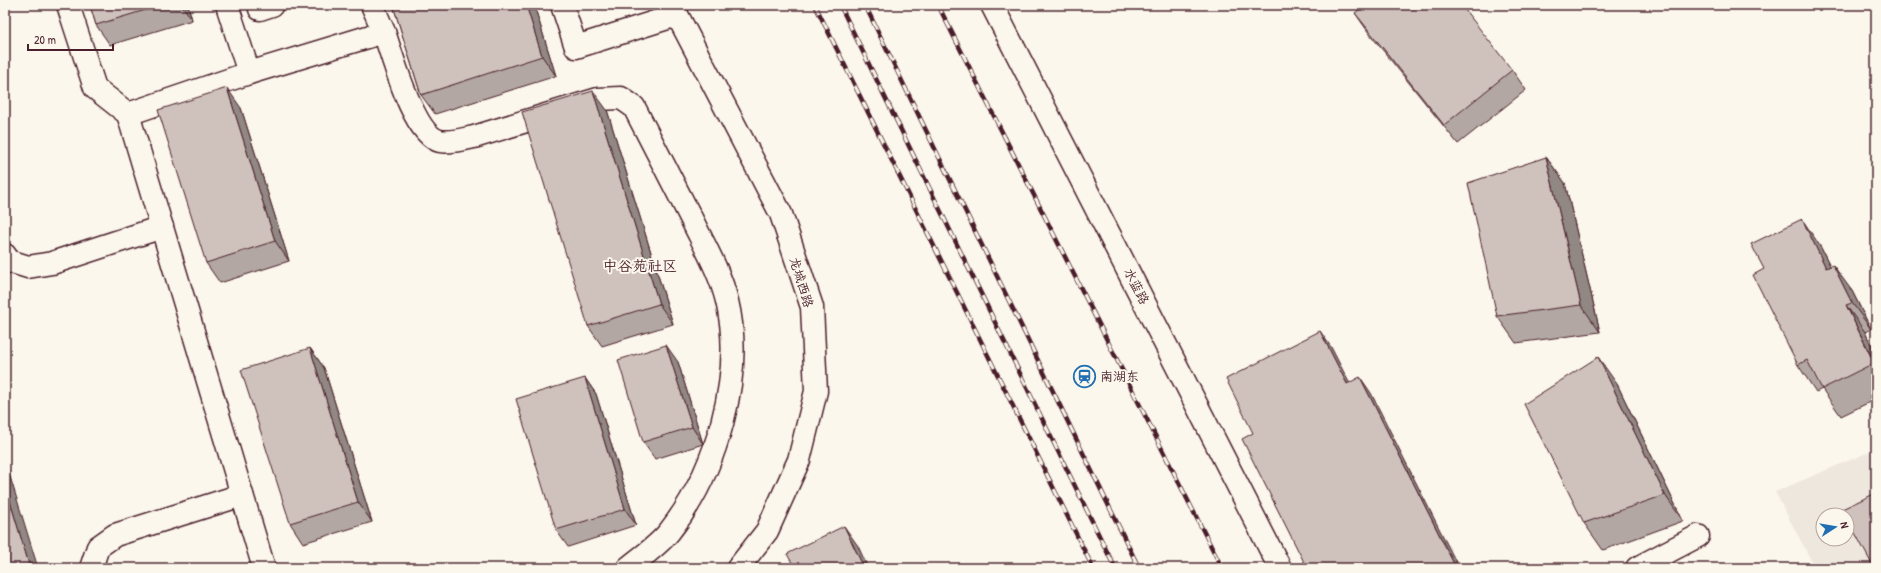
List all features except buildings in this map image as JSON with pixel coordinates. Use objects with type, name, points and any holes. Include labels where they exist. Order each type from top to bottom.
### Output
[{"type":"street","points":[[68,5],[95,88],[128,114],[264,568]]},
{"type":"street","points":[[227,5],[249,73]]},
{"type":"street","points":[[372,5],[384,32],[409,105],[426,131],[440,141],[459,140],[474,137],[598,99],[621,98],[634,107],[715,267],[727,301],[731,337],[732,370],[727,405],[717,440],[686,508],[668,533],[628,568]]},
{"type":"street","points":[[562,5],[576,47],[674,10]]},
{"type":"street","name":"水蓝路","points":[[992,5],[1280,568]]},
{"type":"street","name":"龙城西路","points":[[674,10],[781,214],[812,307],[816,391],[799,460],[767,531],[738,568]]},
{"type":"street","points":[[128,114],[249,73],[384,32]]},
{"type":"street","points":[[5,254],[9,261],[28,267],[52,263],[162,227]]},
{"type":"street","points":[[91,568],[98,547],[115,535],[242,495]]},
{"type":"street","points":[[1637,568],[1698,536]]},
{"type":"shaded area","points":[[1876,449],[1876,568],[1815,568],[1775,492]]},
{"type":"railway","points":[[815,5],[1093,568]]},
{"type":"railway","points":[[840,5],[1115,568]]},
{"type":"railway","points":[[865,5],[1139,568]]},
{"type":"railway","points":[[938,5],[1222,568]]},
{"type":"place","name":"南湖东","points":[[1084,376]]},
{"type":"district","name":"中谷苑社区","points":[[640,266]]}]
